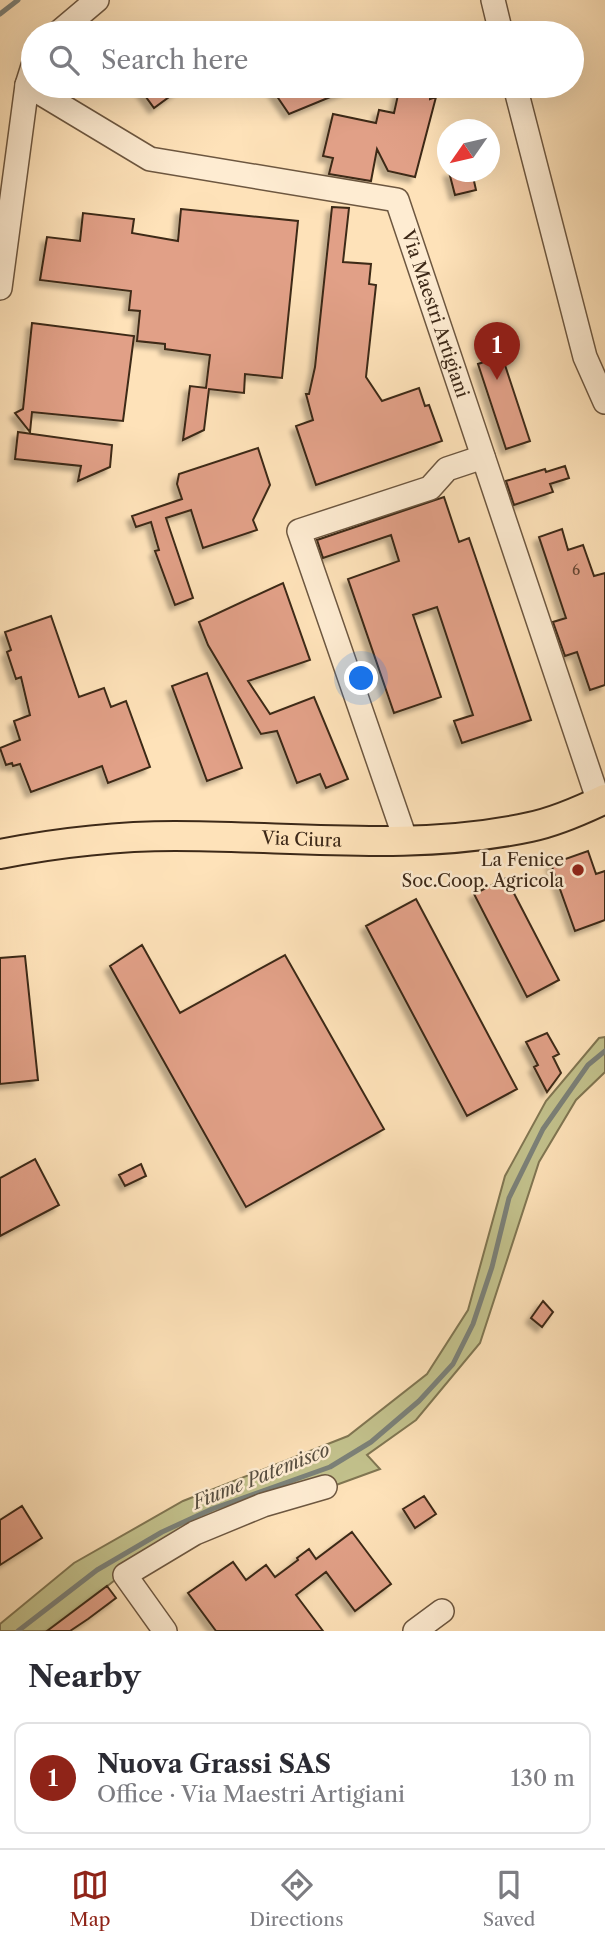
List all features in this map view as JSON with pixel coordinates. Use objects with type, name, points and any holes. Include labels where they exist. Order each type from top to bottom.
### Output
[{"type":"main road","name":"Via Ciura","points":[[1,850],[172,836],[406,841],[467,837],[533,827],[602,801]]},
{"type":"street","points":[[72,21],[97,0]]},
{"type":"street","points":[[493,0],[498,21]]},
{"type":"street","points":[[0,288],[27,98]]},
{"type":"street","name":"Via Maestri Artigiani","points":[[62,98],[150,159],[397,200],[602,801]]},
{"type":"street","points":[[518,98],[585,357],[605,402]]},
{"type":"street","points":[[406,841],[299,531],[430,488],[447,469],[483,457]]},
{"type":"street","points":[[165,1631],[125,1576],[195,1533],[263,1505],[325,1487]]},
{"type":"street","points":[[415,1631],[442,1611]]},
{"type":"shaded area","points":[[605,1037],[605,1072],[576,1100],[539,1162],[480,1343],[416,1420],[367,1455],[380,1469],[207,1532],[115,1580],[50,1631],[0,1631],[0,1624],[74,1563],[183,1501],[348,1436],[427,1374],[468,1310],[505,1176],[546,1101],[599,1038]]},
{"type":"building","points":[[147,98],[168,98],[154,108]]},
{"type":"building","points":[[278,98],[328,98],[289,114]]},
{"type":"building","points":[[397,98],[436,98],[415,177],[388,171],[377,149],[371,181],[329,174],[333,158],[323,156],[333,114],[376,123],[379,110],[394,113]]},
{"type":"building","points":[[452,182],[474,182],[476,190],[455,195]]},
{"type":"building","points":[[332,207],[349,208],[343,262],[371,264],[369,284],[376,285],[366,377],[382,401],[419,388],[425,406],[429,405],[442,441],[316,485],[296,426],[313,420],[306,394],[309,394],[315,367]]},
{"type":"building","points":[[181,209],[298,221],[282,378],[245,374],[244,393],[209,389],[204,430],[183,440],[190,386],[206,388],[210,355],[165,349],[165,344],[137,341],[140,311],[129,310],[131,291],[40,280],[47,237],[80,241],[83,213],[134,219],[132,233],[178,241]]},
{"type":"building","points":[[32,323],[134,336],[123,421],[32,412],[30,432],[15,413],[23,409]]},
{"type":"building","points":[[502,356],[530,441],[506,449],[478,364]]},
{"type":"building","points":[[18,432],[112,445],[110,467],[78,481],[81,466],[15,459]]},
{"type":"building","points":[[258,448],[270,485],[253,520],[257,530],[203,548],[191,510],[166,518],[193,598],[175,605],[155,551],[159,550],[151,522],[136,527],[132,516],[182,499],[177,484],[179,474]]},
{"type":"building","points":[[565,466],[569,478],[550,484],[553,492],[514,505],[506,481]]},
{"type":"building","points":[[444,497],[459,542],[469,538],[531,720],[462,743],[454,721],[473,715],[437,607],[413,615],[441,697],[394,713],[348,579],[399,561],[391,535],[323,558],[317,540]]},
{"type":"building","points":[[562,529],[568,550],[583,545],[594,576],[605,573],[605,685],[590,690],[577,652],[565,656],[553,622],[566,618],[539,537]]},
{"type":"building","points":[[283,583],[310,660],[248,681],[270,714],[314,697],[348,779],[326,788],[320,774],[297,783],[277,731],[261,734],[208,645],[199,622]]},
{"type":"building","points":[[51,616],[79,697],[104,688],[111,707],[126,701],[150,767],[108,783],[102,766],[31,792],[20,764],[6,765],[0,748],[20,740],[14,721],[30,715],[21,677],[16,679],[7,652],[11,650],[5,632]]},
{"type":"building","points":[[207,673],[242,768],[207,781],[172,686]]},
{"type":"building","points":[[588,851],[596,874],[605,871],[605,920],[575,931],[551,864]]},
{"type":"building","points":[[506,878],[559,980],[527,997],[474,894]]},
{"type":"building","points":[[416,899],[517,1089],[467,1116],[366,926]]},
{"type":"building","points":[[142,945],[180,1013],[285,955],[384,1129],[246,1207],[110,966]]},
{"type":"building","points":[[25,956],[38,1080],[0,1084],[0,958]]},
{"type":"building","points":[[547,1033],[559,1054],[553,1057],[561,1073],[547,1092],[534,1067],[538,1065],[526,1042]]},
{"type":"building","points":[[35,1159],[59,1205],[0,1236],[0,1178]]},
{"type":"building","points":[[141,1164],[146,1176],[125,1186],[119,1175]]},
{"type":"building","points":[[543,1301],[553,1312],[542,1327],[531,1318]]},
{"type":"building","points":[[424,1496],[436,1514],[415,1528],[403,1509]]},
{"type":"building","points":[[22,1506],[42,1538],[0,1565],[0,1520]]},
{"type":"building","points":[[352,1532],[391,1584],[355,1611],[326,1572],[296,1595],[323,1631],[216,1631],[188,1593],[233,1562],[246,1580],[266,1565],[275,1577],[309,1549],[316,1559]]},
{"type":"building","points":[[107,1586],[116,1598],[88,1619],[70,1631],[47,1631]]},
{"type":"waterway","points":[[0,14],[18,0]]},
{"type":"waterway","name":"Fiume Patemisco","points":[[18,1631],[97,1570],[162,1532],[212,1509],[330,1467],[371,1442],[419,1401],[453,1364],[473,1324],[492,1267],[509,1198],[543,1129],[588,1065],[605,1051]]},
{"type":"place","name":"Nuova Grassi SAS","points":[[497,380]]},
{"type":"place","name":"La Fenice Soc.Coop. Agricola","points":[[578,870]]}]
